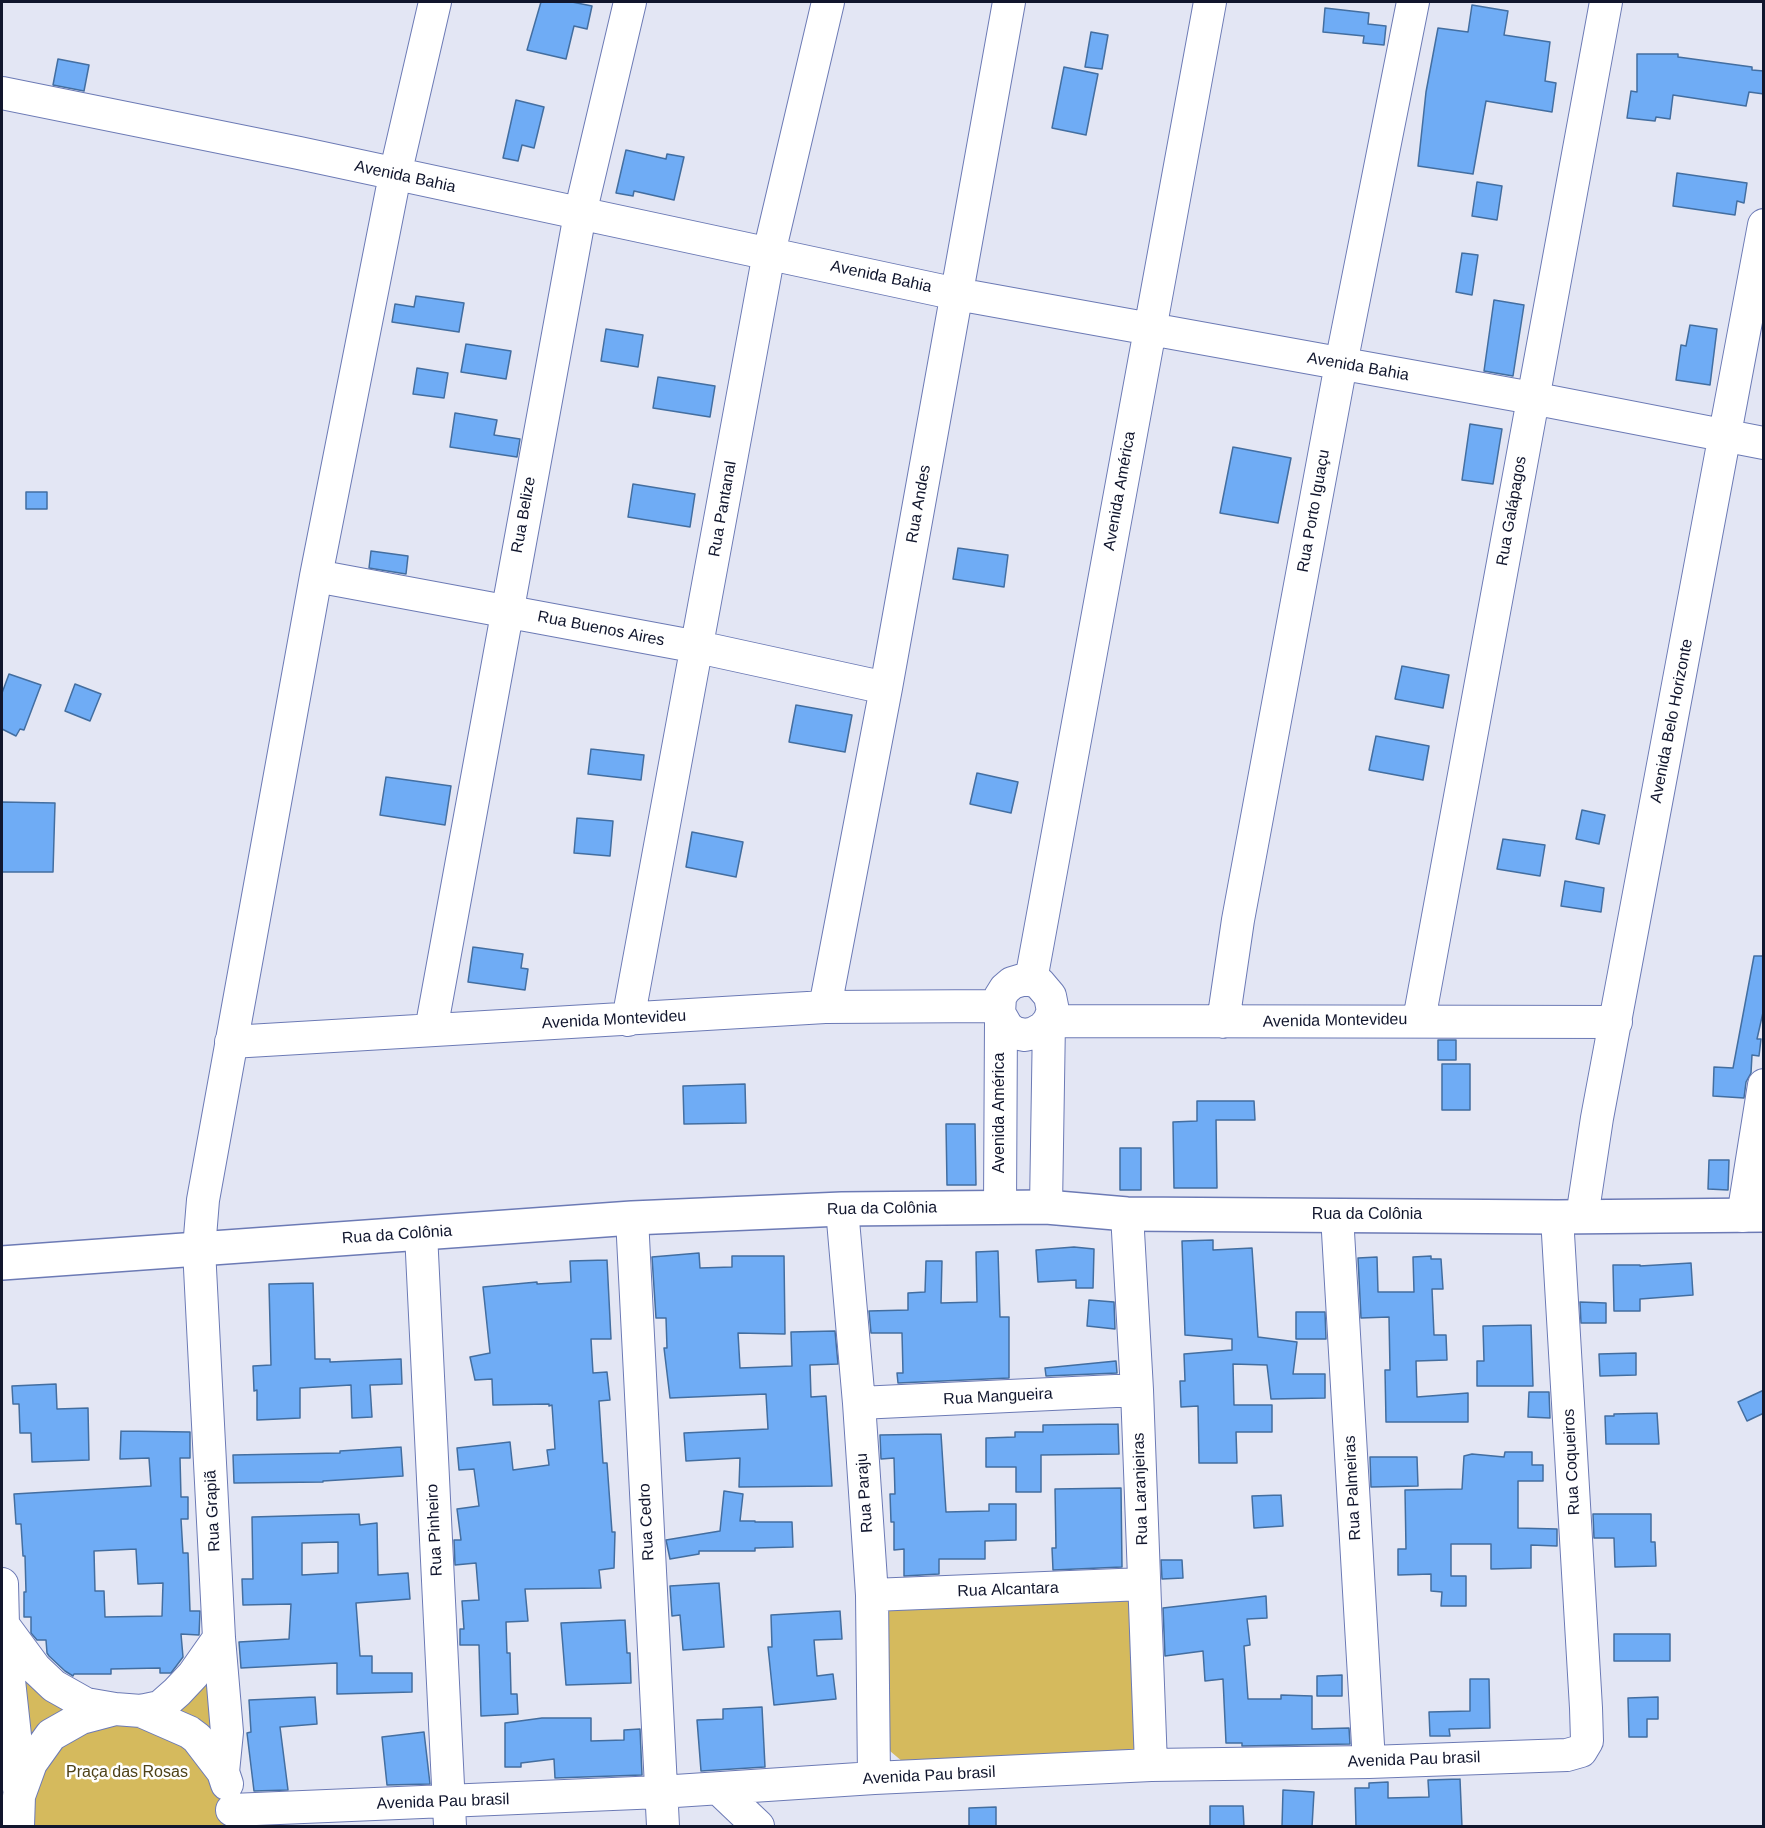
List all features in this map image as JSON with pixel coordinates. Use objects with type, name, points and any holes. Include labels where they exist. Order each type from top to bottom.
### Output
[{"type":"main road","name":"Rua da Colônia","points":[[2,1263],[632,1218],[842,1209],[1046,1207],[1127,1214],[1753,1216]]},
{"type":"street","name":"Rua Grapiã","points":[[223,1772],[228,1732],[219,1638],[199,1249],[202,1200],[316,576],[395,175],[435,2]]},
{"type":"street","name":"Rua Belize","points":[[430,1030],[580,214],[630,2]]},
{"type":"street","name":"Rua Pantanal","points":[[628,1020],[769,253],[828,2]]},
{"type":"street","name":"Rua Andes","points":[[825,1007],[886,688],[1010,2]]},
{"type":"street","name":"Avenida América","points":[[1031,980],[1210,2]]},
{"type":"street","name":"Rua Porto Iguaçu","points":[[1223,1022],[1238,920],[1341,364],[1413,2]]},
{"type":"street","name":"Rua Galápagos","points":[[1419,1020],[1606,2]]},
{"type":"street","name":"Avenida Bahia","points":[[2,93],[299,153],[957,294],[1532,398],[1764,443]]},
{"type":"street","name":"Avenida Belo Horizonte","points":[[1570,1217],[1597,1118],[1616,1022],[1764,225]]},
{"type":"street","name":"Rua Buenos Aires","points":[[316,576],[698,647],[886,688]]},
{"type":"street","points":[[1046,1207],[1052,1021],[1050,996],[1039,983],[1031,980],[1012,983],[1000,997],[999,1013],[1007,1028],[1015,1033],[1024,1035],[1034,1033],[1052,1021]]},
{"type":"street","name":"Avenida Montevideu","points":[[231,1042],[825,1007],[999,1013]]},
{"type":"street","name":"Avenida América","points":[[999,1013],[1000,1207]]},
{"type":"street","name":"Avenida Montevideu","points":[[1052,1021],[1616,1022]]},
{"type":"street","points":[[1753,1216],[1764,1085]]},
{"type":"street","name":"Rua Paraju","points":[[842,1209],[859,1403],[872,1595],[874,1778]]},
{"type":"street","name":"Rua Laranjeiras","points":[[1127,1214],[1137,1390],[1151,1765]]},
{"type":"street","name":"Rua Palmeiras","points":[[1337,1215],[1369,1762]]},
{"type":"street","name":"Rua Coqueiros","points":[[1570,1217],[1586,1708]]},
{"type":"street","name":"Rua Cedro","points":[[632,1218],[663,1827]]},
{"type":"street","name":"Rua Pinheiro","points":[[421,1233],[449,1814]]},
{"type":"street","name":"Rua Mangueira","points":[[859,1403],[1137,1390]]},
{"type":"street","points":[[2,1584],[3,1625],[17,1754],[18,1827]]},
{"type":"street","name":"Rua Alcantara","points":[[872,1595],[1144,1584]]},
{"type":"street","points":[[3,1625],[35,1668],[54,1686],[86,1704],[128,1710],[189,1732],[197,1738],[223,1772],[231,1818]]},
{"type":"street","points":[[19,1796],[31,1763],[51,1735],[81,1718],[160,1707],[193,1676],[219,1638]]},
{"type":"street","name":"Avenida Pau brasil","points":[[231,1818],[449,1814],[660,1792],[874,1778],[1151,1765],[1369,1762],[1567,1755],[1581,1751],[1587,1741],[1586,1708]]},
{"type":"street","points":[[719,1789],[758,1827]]},
{"type":"green space","points":[[1125,1599],[1131,1603],[1137,1749],[1131,1753],[903,1762],[890,1751],[886,1744],[882,1624],[888,1609]]},
{"type":"green space","name":"Praça das Rosas","points":[[22,1642],[47,1676],[141,1707],[219,1655],[229,1826],[20,1826]]},
{"type":"building","points":[[541,2],[572,2],[592,6],[587,29],[574,26],[566,59],[527,50]]},
{"type":"building","points":[[1472,5],[1508,11],[1504,35],[1550,42],[1545,81],[1556,83],[1552,112],[1486,101],[1473,174],[1418,166],[1426,92],[1438,28],[1468,32]]},
{"type":"building","points":[[1325,8],[1369,13],[1368,24],[1386,26],[1384,45],[1363,43],[1364,36],[1323,32]]},
{"type":"building","points":[[1091,32],[1108,35],[1102,69],[1085,67]]},
{"type":"building","points":[[1637,54],[1678,54],[1678,57],[1752,67],[1752,70],[1764,71],[1764,94],[1749,92],[1746,106],[1673,95],[1670,119],[1656,117],[1655,121],[1627,118],[1631,91],[1637,92]]},
{"type":"building","points":[[58,59],[89,65],[84,91],[53,85]]},
{"type":"building","points":[[1064,67],[1098,74],[1086,135],[1052,128]]},
{"type":"building","points":[[516,100],[544,107],[534,148],[522,145],[518,161],[503,158]]},
{"type":"building","points":[[626,150],[666,159],[667,154],[684,157],[674,200],[634,191],[633,196],[616,193]]},
{"type":"building","points":[[1677,173],[1747,183],[1744,203],[1737,201],[1735,215],[1673,206]]},
{"type":"building","points":[[1477,182],[1502,186],[1497,220],[1472,216]]},
{"type":"building","points":[[1462,253],[1478,255],[1472,295],[1456,292]]},
{"type":"building","points":[[416,296],[464,303],[459,332],[392,322],[395,304],[414,307]]},
{"type":"building","points":[[1494,300],[1524,305],[1513,376],[1484,371]]},
{"type":"building","points":[[1690,325],[1717,329],[1710,385],[1676,380],[1681,345],[1686,346]]},
{"type":"building","points":[[606,329],[643,335],[638,367],[601,361]]},
{"type":"building","points":[[466,344],[511,351],[506,379],[461,372]]},
{"type":"building","points":[[417,368],[448,373],[444,398],[413,394]]},
{"type":"building","points":[[658,377],[715,386],[710,417],[653,408]]},
{"type":"building","points":[[455,413],[497,420],[494,435],[520,439],[517,457],[450,447]]},
{"type":"building","points":[[1470,424],[1502,429],[1493,484],[1462,480]]},
{"type":"building","points":[[1233,447],[1291,458],[1278,523],[1220,513]]},
{"type":"building","points":[[633,484],[695,494],[690,527],[628,517]]},
{"type":"building","points":[[26,492],[47,492],[47,509],[26,509]]},
{"type":"building","points":[[958,548],[1008,555],[1004,587],[953,579]]},
{"type":"building","points":[[371,551],[408,556],[406,574],[369,568]]},
{"type":"building","points":[[1402,666],[1449,675],[1443,708],[1395,699]]},
{"type":"building","points":[[9,674],[41,685],[24,730],[20,729],[16,736],[2,729],[2,693]]},
{"type":"building","points":[[75,684],[101,694],[90,721],[65,711]]},
{"type":"building","points":[[796,705],[852,715],[845,752],[789,742]]},
{"type":"building","points":[[1376,736],[1429,746],[1423,780],[1369,770]]},
{"type":"building","points":[[591,749],[644,755],[641,780],[588,774]]},
{"type":"building","points":[[977,773],[1018,782],[1011,813],[970,804]]},
{"type":"building","points":[[386,777],[451,786],[445,825],[380,815]]},
{"type":"building","points":[[2,802],[55,803],[53,872],[2,872]]},
{"type":"building","points":[[1582,810],[1605,815],[1599,844],[1576,839]]},
{"type":"building","points":[[577,818],[613,821],[610,856],[574,853]]},
{"type":"building","points":[[692,832],[743,842],[736,877],[686,867]]},
{"type":"building","points":[[1503,839],[1545,845],[1540,876],[1497,869]]},
{"type":"building","points":[[1565,881],[1604,888],[1601,912],[1561,906]]},
{"type":"building","points":[[473,947],[523,954],[521,968],[528,969],[525,990],[468,982]]},
{"type":"building","points":[[1754,956],[1764,956],[1764,1008],[1757,1039],[1761,1039],[1759,1056],[1752,1055],[1751,1073],[1746,1082],[1744,1098],[1713,1096],[1714,1067],[1733,1068]]},
{"type":"building","points":[[1438,1040],[1456,1040],[1456,1060],[1438,1060]]},
{"type":"building","points":[[1442,1064],[1470,1064],[1470,1110],[1442,1110]]},
{"type":"building","points":[[745,1084],[746,1123],[684,1124],[683,1086]]},
{"type":"building","points":[[1197,1101],[1254,1101],[1255,1120],[1216,1120],[1217,1188],[1174,1188],[1173,1122],[1197,1121]]},
{"type":"building","points":[[946,1124],[975,1124],[976,1185],[947,1185]]},
{"type":"building","points":[[1120,1148],[1141,1148],[1141,1190],[1120,1190]]},
{"type":"building","points":[[1709,1160],[1729,1160],[1728,1190],[1708,1189]]},
{"type":"building","points":[[1213,1240],[1213,1250],[1252,1248],[1258,1337],[1297,1342],[1293,1374],[1325,1374],[1325,1398],[1271,1399],[1267,1365],[1233,1364],[1234,1405],[1272,1405],[1272,1432],[1236,1432],[1237,1463],[1199,1463],[1198,1406],[1181,1407],[1180,1381],[1185,1381],[1184,1354],[1232,1350],[1232,1339],[1185,1335],[1182,1241]]},
{"type":"building","points":[[1074,1247],[1094,1249],[1093,1288],[1076,1288],[1076,1280],[1038,1282],[1036,1250]]},
{"type":"building","points":[[998,1251],[1000,1317],[1009,1317],[1009,1378],[898,1383],[897,1373],[903,1373],[902,1333],[871,1333],[869,1311],[908,1310],[908,1293],[925,1292],[926,1261],[942,1261],[941,1303],[977,1302],[976,1252]]},
{"type":"building","points":[[699,1253],[700,1268],[732,1267],[732,1256],[784,1256],[785,1334],[738,1333],[740,1368],[792,1366],[791,1332],[835,1331],[838,1364],[810,1365],[811,1397],[826,1396],[832,1486],[739,1487],[740,1458],[686,1461],[684,1433],[768,1429],[766,1394],[670,1398],[664,1348],[667,1348],[666,1318],[656,1318],[652,1257]]},
{"type":"building","points":[[1431,1256],[1431,1259],[1441,1259],[1443,1289],[1432,1289],[1434,1335],[1446,1335],[1447,1360],[1416,1361],[1417,1397],[1468,1393],[1468,1422],[1386,1422],[1385,1370],[1390,1370],[1389,1317],[1361,1318],[1358,1258],[1377,1257],[1378,1292],[1414,1292],[1413,1257]]},
{"type":"building","points":[[607,1260],[611,1339],[591,1339],[593,1373],[607,1372],[610,1400],[599,1401],[603,1463],[607,1463],[612,1532],[615,1532],[614,1568],[599,1570],[601,1588],[525,1589],[528,1621],[506,1622],[507,1653],[510,1653],[511,1694],[517,1694],[518,1714],[481,1716],[479,1645],[460,1645],[460,1629],[464,1629],[462,1601],[479,1600],[476,1563],[455,1565],[454,1540],[461,1540],[457,1509],[479,1506],[474,1469],[459,1470],[457,1448],[510,1442],[513,1470],[549,1465],[547,1450],[555,1449],[552,1405],[493,1405],[492,1379],[475,1380],[470,1357],[490,1353],[483,1287],[537,1282],[537,1284],[571,1282],[570,1261]]},
{"type":"building","points":[[1691,1263],[1693,1295],[1640,1299],[1640,1311],[1614,1311],[1613,1265]]},
{"type":"building","points":[[313,1283],[315,1359],[330,1359],[330,1362],[401,1359],[402,1384],[370,1385],[372,1417],[352,1418],[351,1385],[300,1388],[300,1418],[257,1420],[257,1390],[254,1391],[253,1366],[271,1365],[269,1284]]},
{"type":"building","points":[[1089,1300],[1114,1302],[1115,1329],[1087,1326]]},
{"type":"building","points":[[1580,1302],[1606,1303],[1606,1323],[1581,1323]]},
{"type":"building","points":[[1296,1312],[1325,1312],[1326,1339],[1296,1339]]},
{"type":"building","points":[[1531,1325],[1533,1386],[1477,1386],[1477,1361],[1484,1361],[1483,1326]]},
{"type":"building","points":[[1636,1353],[1636,1375],[1600,1376],[1599,1354]]},
{"type":"building","points":[[1116,1361],[1117,1373],[1046,1376],[1045,1368]]},
{"type":"building","points":[[56,1384],[57,1409],[88,1408],[89,1460],[32,1462],[31,1433],[20,1433],[19,1404],[13,1404],[12,1386]]},
{"type":"building","points":[[1764,1390],[1764,1413],[1747,1421],[1738,1402]]},
{"type":"building","points":[[1529,1392],[1549,1392],[1550,1418],[1528,1417]]},
{"type":"building","points":[[1657,1413],[1659,1444],[1606,1444],[1605,1416]]},
{"type":"building","points":[[1118,1424],[1119,1454],[1041,1455],[1041,1492],[1016,1492],[1016,1467],[986,1467],[986,1438],[1015,1437],[1015,1432],[1043,1432],[1043,1425]]},
{"type":"building","points":[[121,1431],[190,1432],[190,1458],[180,1458],[181,1497],[188,1497],[188,1519],[181,1519],[183,1553],[188,1553],[190,1611],[200,1611],[199,1635],[181,1634],[183,1657],[171,1673],[160,1673],[160,1668],[111,1669],[111,1674],[74,1674],[73,1676],[49,1656],[46,1640],[37,1640],[31,1633],[31,1617],[24,1617],[25,1556],[23,1556],[21,1524],[16,1524],[14,1494],[151,1486],[149,1458],[120,1459]],"holes":[[[136,1549],[138,1584],[163,1583],[162,1616],[105,1617],[104,1591],[95,1591],[94,1551]]]},
{"type":"building","points":[[941,1434],[946,1512],[989,1511],[989,1504],[1016,1504],[1016,1540],[985,1541],[985,1559],[939,1559],[939,1574],[904,1576],[904,1549],[894,1550],[894,1522],[891,1522],[890,1494],[895,1494],[894,1458],[881,1459],[880,1435]]},
{"type":"building","points":[[401,1447],[403,1476],[323,1482],[234,1483],[233,1455],[340,1453],[340,1451]]},
{"type":"building","points":[[1505,1452],[1532,1452],[1532,1465],[1543,1465],[1543,1481],[1518,1481],[1518,1528],[1557,1529],[1557,1546],[1531,1545],[1531,1568],[1491,1569],[1491,1544],[1451,1544],[1451,1576],[1466,1576],[1466,1606],[1441,1606],[1442,1592],[1431,1591],[1431,1574],[1398,1575],[1398,1549],[1406,1549],[1405,1490],[1462,1489],[1464,1456],[1472,1454],[1504,1457]]},
{"type":"building","points":[[1370,1457],[1417,1457],[1418,1486],[1371,1487]]},
{"type":"building","points":[[1121,1488],[1122,1567],[1053,1570],[1052,1548],[1056,1548],[1055,1489]]},
{"type":"building","points":[[724,1491],[743,1494],[740,1521],[792,1522],[793,1547],[755,1548],[755,1551],[699,1551],[699,1554],[670,1559],[666,1540],[720,1531]]},
{"type":"building","points":[[1281,1495],[1283,1526],[1254,1528],[1252,1496]]},
{"type":"building","points":[[359,1514],[360,1525],[377,1523],[378,1575],[408,1573],[410,1599],[356,1603],[360,1656],[372,1656],[372,1673],[412,1673],[412,1692],[337,1694],[337,1663],[241,1668],[239,1642],[289,1639],[291,1604],[243,1605],[242,1579],[253,1579],[252,1517]],"holes":[[[338,1542],[338,1573],[302,1575],[302,1543]]]},
{"type":"building","points":[[1593,1514],[1651,1514],[1651,1542],[1655,1542],[1656,1566],[1615,1567],[1614,1538],[1594,1538]]},
{"type":"building","points":[[1161,1560],[1182,1560],[1183,1578],[1162,1579]]},
{"type":"building","points":[[719,1583],[724,1647],[683,1650],[680,1615],[672,1616],[670,1586]]},
{"type":"building","points":[[1266,1596],[1267,1618],[1247,1619],[1250,1645],[1244,1646],[1248,1699],[1281,1699],[1281,1695],[1312,1696],[1312,1729],[1349,1728],[1350,1744],[1242,1746],[1242,1743],[1226,1743],[1223,1679],[1205,1681],[1203,1651],[1165,1656],[1163,1608]]},
{"type":"building","points":[[840,1611],[842,1639],[814,1640],[817,1676],[833,1674],[836,1699],[774,1705],[768,1647],[772,1647],[771,1615]]},
{"type":"building","points":[[625,1620],[627,1653],[630,1653],[631,1683],[566,1685],[561,1623]]},
{"type":"building","points":[[1614,1634],[1670,1634],[1670,1661],[1614,1661]]},
{"type":"building","points":[[1342,1675],[1342,1696],[1317,1696],[1317,1676]]},
{"type":"building","points":[[1470,1679],[1489,1679],[1490,1728],[1449,1729],[1450,1736],[1430,1736],[1429,1712],[1470,1711]]},
{"type":"building","points":[[315,1697],[317,1724],[280,1727],[288,1790],[254,1791],[247,1733],[251,1732],[249,1700]]},
{"type":"building","points":[[1658,1697],[1658,1719],[1647,1719],[1647,1737],[1629,1737],[1628,1698]]},
{"type":"building","points":[[762,1707],[765,1767],[701,1771],[697,1720],[723,1719],[723,1709]]},
{"type":"building","points":[[542,1718],[591,1718],[591,1741],[624,1740],[624,1730],[640,1729],[642,1775],[555,1778],[554,1759],[521,1763],[521,1767],[505,1767],[505,1723]]},
{"type":"building","points":[[424,1732],[430,1784],[387,1785],[382,1737]]},
{"type":"building","points":[[1460,1779],[1462,1827],[1356,1827],[1355,1788],[1369,1788],[1369,1783],[1388,1782],[1388,1798],[1429,1797],[1428,1780]]},
{"type":"building","points":[[1283,1790],[1314,1792],[1312,1827],[1282,1827]]},
{"type":"building","points":[[1210,1806],[1243,1806],[1244,1827],[1210,1827]]},
{"type":"building","points":[[996,1807],[996,1827],[969,1827],[969,1808]]}]
